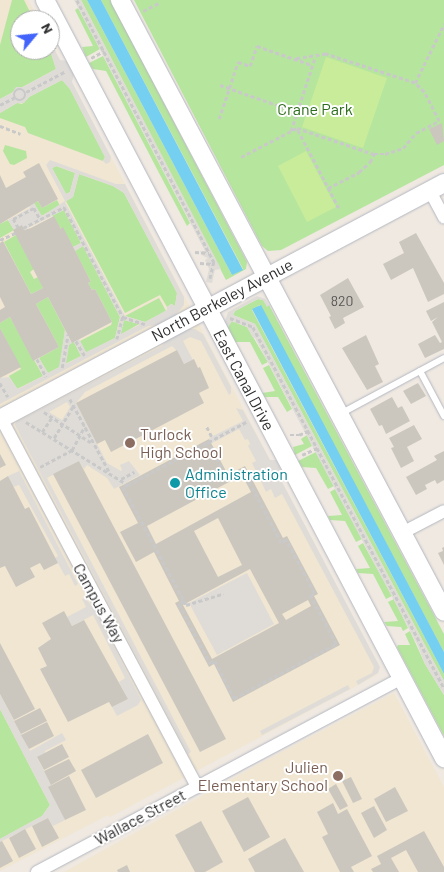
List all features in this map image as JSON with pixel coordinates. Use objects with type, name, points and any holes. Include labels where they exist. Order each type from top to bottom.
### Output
[{"type":"main road","name":"East Canal Drive","points":[[45,0],[444,758]]},
{"type":"main road","points":[[120,0],[444,612]]},
{"type":"main road","name":"North Berkeley Avenue","points":[[3,411],[206,309],[437,187]]},
{"type":"street","points":[[437,187],[444,217]]},
{"type":"street","name":"Campus Way","points":[[3,411],[197,787]]},
{"type":"street","points":[[402,533],[444,511]]},
{"type":"street","name":"Wallace Street","points":[[37,872],[402,678]]},
{"type":"lane","points":[[339,414],[444,358]]},
{"type":"lane","points":[[420,371],[444,416]]},
{"type":"path","points":[[78,0],[209,253],[214,264],[209,283]]},
{"type":"path","points":[[141,12],[159,3]]},
{"type":"path","points":[[416,83],[444,24]]},
{"type":"path","points":[[219,118],[238,62],[250,66],[257,46],[312,65]]},
{"type":"path","points":[[87,60],[104,51]]},
{"type":"path","points":[[241,157],[297,128],[374,154],[395,152],[403,148],[416,133],[440,121],[424,92],[416,83],[326,54],[294,59]]},
{"type":"path","points":[[291,131],[315,56]]},
{"type":"path","points":[[14,98],[17,101],[24,100],[26,92],[71,68]]},
{"type":"path","points":[[220,85],[297,112]]},
{"type":"path","points":[[14,98],[14,92],[17,89],[23,89],[26,92]]},
{"type":"path","points":[[0,105],[14,98]]},
{"type":"path","points":[[0,126],[21,134]]},
{"type":"path","points":[[297,128],[339,208]]},
{"type":"path","points":[[328,188],[359,172],[370,162],[374,154]]},
{"type":"path","points":[[23,228],[64,207],[123,317],[117,339]]},
{"type":"path","points":[[18,228],[13,219],[34,208],[40,219]]},
{"type":"path","points":[[0,240],[15,233]]},
{"type":"path","points":[[189,251],[209,253]]},
{"type":"path","points":[[194,263],[214,264]]},
{"type":"path","points":[[123,317],[146,324]]},
{"type":"path","points":[[232,318],[252,326],[444,688]]},
{"type":"path","points":[[62,368],[68,335]]},
{"type":"path","points":[[76,341],[85,356]]},
{"type":"path","points":[[37,359],[46,376]]},
{"type":"path","points":[[0,383],[3,411]]},
{"type":"path","points":[[70,397],[109,472]]},
{"type":"path","points":[[53,438],[74,405]]},
{"type":"path","points":[[43,412],[94,444]]},
{"type":"path","points":[[42,432],[52,417]]},
{"type":"path","points":[[24,421],[128,485]]},
{"type":"path","points":[[223,594],[186,605],[123,487],[246,422]]},
{"type":"path","points":[[38,468],[72,450],[85,426]]},
{"type":"path","points":[[207,427],[213,440]]},
{"type":"path","points":[[285,435],[299,435],[308,430]]},
{"type":"path","points":[[184,601],[179,604],[210,663],[214,661],[234,698],[336,644],[310,596],[314,593],[286,540],[281,543],[243,471],[227,479],[208,442]]},
{"type":"path","points":[[296,458],[317,448]]},
{"type":"path","points":[[160,468],[163,472]]},
{"type":"path","points":[[121,479],[134,472]]},
{"type":"shaded area","name":"Turlock High School","points":[[0,0],[28,0],[34,10],[10,10],[10,60],[60,60],[380,669],[377,675],[110,817],[108,815],[0,871]]},
{"type":"shaded area","points":[[74,0],[81,0],[221,269],[215,270],[212,283],[206,282],[209,269],[205,260],[208,258],[203,256],[200,251],[205,251]]},
{"type":"shaded area","points":[[53,60],[67,61],[74,74],[72,82],[111,157],[110,162],[106,164],[103,161],[105,157],[70,89],[62,80],[29,97],[24,103],[17,103],[0,113],[0,99],[12,93],[16,87],[23,87],[56,69]]},
{"type":"shaded area","points":[[50,160],[116,184],[125,184],[184,297],[184,305],[174,317],[158,325],[148,326],[0,404],[0,378],[9,377],[18,389],[43,376],[35,360],[39,358],[48,373],[59,367],[65,330],[72,343],[69,345],[66,364],[81,356],[74,342],[79,339],[86,352],[115,338],[120,317],[83,246],[75,251],[73,247],[81,243],[64,210],[24,230],[14,230],[8,220],[30,208],[29,206],[34,203],[42,216],[65,201],[46,165]],"holes":[[[57,166],[75,173],[70,192],[66,194],[52,168]],[[79,174],[113,186],[124,193],[177,293],[175,306],[172,304],[167,307],[167,310],[145,322],[125,316],[65,202],[73,197]],[[124,320],[139,324],[139,325],[121,334]]]},
{"type":"shaded area","points":[[257,296],[265,299],[269,305],[267,307],[263,300],[258,299],[235,311],[233,315],[255,324],[444,681],[444,695],[425,664],[417,644],[255,338],[253,338],[247,327],[232,321],[227,329],[225,321],[228,312]]},
{"type":"shaded area","points":[[186,329],[195,329],[203,334],[231,387],[231,393],[229,395],[201,341],[190,337],[183,341],[193,360],[184,364],[172,346],[85,392],[76,403],[107,463],[121,471],[120,465],[129,461],[140,475],[114,489],[107,478],[87,465],[84,469],[79,461],[47,478],[191,752],[188,754],[15,425],[16,422],[162,346],[166,340]],"holes":[[[67,402],[70,407],[62,420],[49,412]]]},
{"type":"shaded area","points":[[236,408],[243,410],[270,460],[276,460],[283,474],[281,480],[380,667],[378,673],[358,685],[356,681],[372,673],[374,667],[282,494],[275,498],[271,489],[266,492],[252,463],[256,461],[248,446],[250,444],[248,439],[245,440],[239,429],[212,443],[209,438],[243,421]]},
{"type":"shaded area","points":[[19,471],[78,584],[75,586],[69,574],[65,576],[55,558],[58,556],[19,485],[13,487],[8,476]]},
{"type":"shaded area","points":[[247,573],[274,624],[217,655],[189,603]]},
{"type":"shaded area","points":[[85,598],[94,609],[141,700],[138,705],[117,716],[112,707],[128,699],[119,682],[125,678],[93,615],[72,626],[67,617],[86,607],[82,599]]},
{"type":"shaded area","points":[[348,685],[350,689],[262,735],[260,731]]},
{"type":"shaded area","name":"Julien Elementary School","points":[[394,693],[444,787],[444,872],[64,872],[259,764]]},
{"type":"shaded area","points":[[0,694],[30,751],[62,733],[66,740],[45,751],[45,753],[37,758],[52,785],[49,787],[65,820],[53,826],[48,818],[0,842],[0,839],[42,816],[50,805],[0,709]]},
{"type":"green space","points":[[12,0],[24,0],[29,10],[10,10],[10,60],[53,60],[56,69],[0,99],[0,45]]},
{"type":"green space","points":[[81,0],[87,0],[232,275],[243,269],[101,0],[110,0],[247,262],[246,269],[226,280]]},
{"type":"green space","name":"Crane Park","points":[[134,0],[444,0],[444,165],[281,250],[268,251],[262,246]]},
{"type":"green space","points":[[78,8],[100,49],[86,57],[82,47],[93,46],[75,10]]},
{"type":"green space","points":[[103,56],[162,169],[158,171],[106,71],[93,69],[89,63]]},
{"type":"green space","points":[[326,57],[387,78],[363,148],[302,127]]},
{"type":"green space","points":[[62,80],[70,89],[105,157],[103,161],[28,133],[25,127],[0,118],[0,113],[17,103],[22,104],[29,97]]},
{"type":"green space","points":[[5,145],[26,151],[27,158],[14,165],[10,164],[3,151]]},
{"type":"green space","points":[[306,151],[336,207],[307,222],[278,166]]},
{"type":"green space","points":[[56,166],[75,173],[70,192],[66,194],[52,168]]},
{"type":"green space","points":[[162,169],[190,223],[187,226],[158,171]]},
{"type":"green space","points":[[79,174],[113,186],[124,193],[177,293],[175,306],[171,304],[167,307],[160,295],[125,313],[66,201],[73,197]]},
{"type":"green space","points":[[57,200],[60,206],[41,216],[34,203],[38,201],[42,208]]},
{"type":"green space","points":[[64,210],[81,243],[73,247],[52,215]]},
{"type":"green space","points":[[8,220],[14,230],[0,238],[0,224]]},
{"type":"green space","points":[[16,235],[34,269],[30,272],[34,279],[38,277],[43,288],[31,294],[4,242]]},
{"type":"green space","points":[[83,246],[120,317],[115,338],[86,353],[80,341],[111,325],[112,322],[95,289],[92,290],[88,283],[91,282],[75,251]]},
{"type":"green space","points":[[48,297],[65,330],[60,367],[48,373],[39,358],[59,347],[36,304]]},
{"type":"green space","points":[[159,298],[166,311],[145,322],[125,316]]},
{"type":"green space","points":[[258,299],[263,300],[267,306],[269,305],[444,634],[444,652],[260,305],[252,310],[444,674],[444,681],[255,324],[233,315],[235,311]]},
{"type":"green space","points":[[10,317],[43,376],[17,389],[9,376],[21,369],[0,328],[0,323]]},
{"type":"green space","points":[[124,320],[139,324],[120,335]]},
{"type":"green space","points":[[231,321],[247,327],[268,362],[262,365],[250,342],[234,342],[227,329]]},
{"type":"green space","points":[[74,342],[81,356],[65,364],[69,344]]},
{"type":"green space","points":[[269,365],[292,409],[287,412],[278,397],[265,397],[262,393],[275,391],[263,368]]},
{"type":"green space","points":[[307,435],[312,446],[295,455],[293,447],[304,444],[301,439]]},
{"type":"green space","points":[[316,452],[334,486],[328,489],[316,468],[302,467],[298,461]]},
{"type":"green space","points":[[335,489],[362,539],[356,542],[345,521],[330,520],[328,516],[342,515],[330,492]]},
{"type":"green space","points":[[363,543],[392,596],[386,599],[373,574],[358,573],[356,569],[370,568],[358,546]]},
{"type":"green space","points":[[394,599],[408,628],[403,631],[401,627],[387,626],[384,622],[398,621],[388,602]]},
{"type":"green space","points":[[410,631],[425,664],[444,695],[444,736],[397,647],[398,645],[410,645],[405,634]]},
{"type":"green space","points":[[0,709],[50,805],[42,816],[0,839]]},
{"type":"water","points":[[87,0],[101,0],[243,270],[232,275]]},
{"type":"water","points":[[261,305],[444,652],[444,674],[252,309]]},
{"type":"building","points":[[442,123],[444,141],[437,145],[429,129]]},
{"type":"building","points":[[39,163],[58,199],[42,208],[38,201],[0,224],[0,175],[6,188],[26,177],[23,172]]},
{"type":"building","points":[[54,216],[61,229],[63,227],[91,282],[88,283],[92,290],[95,289],[112,322],[72,343],[48,297],[36,304],[59,347],[33,361],[10,317],[0,323],[0,310],[5,307],[0,297],[0,243],[3,241],[31,294],[43,288],[13,230],[22,225],[24,230],[31,228]]},
{"type":"building","points":[[416,233],[444,283],[444,294],[428,302],[413,268],[391,280],[383,264],[404,253],[399,242]]},
{"type":"building","points":[[348,278],[364,307],[343,318],[345,323],[335,329],[329,317],[331,316],[320,295]]},
{"type":"building","points":[[444,302],[444,349],[425,358],[418,344],[435,335],[440,343],[442,342],[432,322],[438,317],[431,321],[426,311]]},
{"type":"building","points":[[0,328],[21,367],[0,378]]},
{"type":"building","points":[[366,335],[379,364],[375,366],[383,382],[367,390],[342,348]]},
{"type":"building","points":[[177,350],[184,364],[194,359],[198,368],[200,367],[209,388],[199,393],[204,403],[111,452],[105,440],[97,444],[76,403]]},
{"type":"building","points":[[418,383],[426,396],[411,404],[403,391]]},
{"type":"building","points":[[392,397],[398,408],[402,406],[410,421],[386,434],[382,425],[379,426],[370,409]]},
{"type":"building","points":[[414,425],[422,439],[407,447],[414,461],[401,468],[391,448],[394,447],[389,438]]},
{"type":"building","points":[[209,439],[228,475],[245,466],[283,538],[287,536],[318,594],[314,596],[340,645],[233,702],[214,664],[209,667],[175,603],[179,601],[154,552],[136,562],[120,532],[138,523],[119,487]],"holes":[[[242,475],[251,492],[156,544],[147,526]],[[218,518],[242,565],[218,577],[194,531]],[[250,569],[279,623],[212,659],[183,605]],[[308,600],[311,606],[286,620],[282,614]]]},
{"type":"building","points":[[444,451],[444,480],[437,484],[435,480],[425,485],[427,489],[416,495],[406,477],[437,460],[434,456]]},
{"type":"building","points":[[0,454],[6,465],[0,468]]},
{"type":"building","points":[[79,461],[226,739],[200,752],[53,474]]},
{"type":"building","points":[[8,476],[25,509],[29,507],[58,563],[44,570],[40,563],[30,568],[35,577],[16,587],[5,566],[0,568],[0,481]]},
{"type":"building","points":[[444,547],[444,565],[438,553],[443,551],[442,548]]},
{"type":"building","points":[[64,611],[72,626],[84,620],[128,699],[112,707],[109,702],[68,722],[40,669],[47,666],[38,648],[51,639],[42,623]]},
{"type":"building","points":[[0,643],[35,709],[14,720],[0,694]]},
{"type":"building","points":[[40,708],[47,721],[21,734],[14,721]]},
{"type":"building","points":[[47,722],[54,736],[29,749],[21,735]]},
{"type":"building","points":[[148,734],[163,763],[96,798],[81,770]]},
{"type":"building","points":[[62,744],[69,757],[44,770],[37,757]]},
{"type":"building","points":[[69,759],[76,771],[51,785],[44,771]]},
{"type":"building","points":[[69,776],[86,810],[65,820],[48,787]]},
{"type":"building","points":[[351,777],[362,799],[353,803],[342,781]]},
{"type":"building","points":[[336,784],[348,806],[340,810],[328,789]]},
{"type":"building","points":[[395,787],[408,811],[386,822],[374,799]]},
{"type":"building","points":[[248,797],[270,837],[244,852],[222,811]]},
{"type":"building","points":[[333,803],[338,814],[347,809],[372,856],[351,867],[354,872],[340,872],[322,837],[328,834],[317,812]]},
{"type":"building","points":[[374,806],[387,830],[374,838],[361,813]]},
{"type":"building","points":[[48,818],[59,838],[42,847],[32,826]]},
{"type":"building","points":[[201,821],[223,862],[205,872],[195,872],[175,835]]},
{"type":"building","points":[[25,829],[36,849],[19,858],[9,838]]},
{"type":"building","points":[[424,831],[444,867],[444,872],[418,872],[406,850],[391,858],[399,872],[373,872],[371,869],[381,864],[377,856]]},
{"type":"building","points":[[285,838],[304,872],[255,872],[248,859]]},
{"type":"building","points":[[2,841],[13,861],[0,868],[0,842]]},
{"type":"building","points":[[127,865],[130,872],[118,872],[117,870]]},
{"type":"place","name":"Turlock High School","points":[[130,443]]},
{"type":"place","name":"Administration Office","points":[[175,483]]},
{"type":"place","name":"Julien Elementary School","points":[[338,776]]}]
